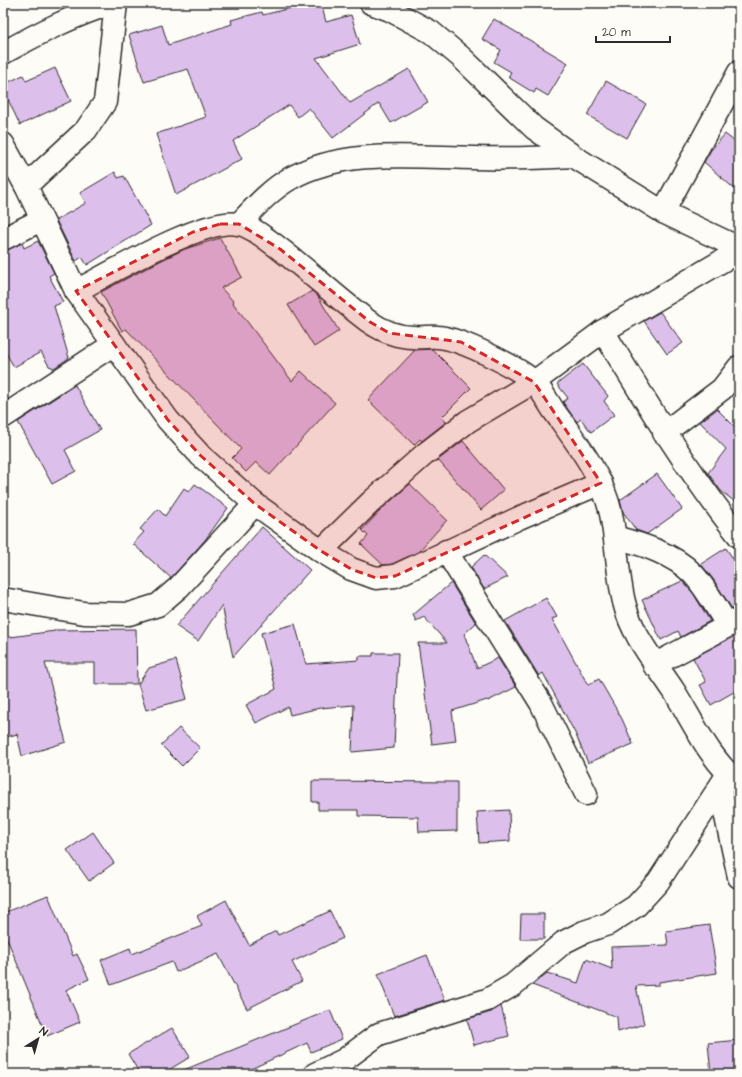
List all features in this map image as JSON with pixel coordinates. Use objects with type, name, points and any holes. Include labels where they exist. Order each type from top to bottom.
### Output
[{"type":"street","points":[[3,53],[54,25],[82,13],[113,3]]},
{"type":"street","points":[[15,177],[86,130],[105,102],[116,3]]},
{"type":"street","points":[[372,3],[390,10],[431,32],[462,58],[534,128],[573,156],[663,212],[739,248]]},
{"type":"street","points":[[663,212],[739,72]]},
{"type":"street","points":[[3,144],[15,177],[41,220],[76,291],[168,420],[201,456],[255,504],[321,551],[351,569],[376,578],[395,576],[446,551],[601,483]]},
{"type":"street","points":[[239,224],[264,198],[291,178],[324,164],[372,157],[509,159],[573,156]]},
{"type":"street","points":[[3,239],[41,220]]},
{"type":"street","points":[[76,291],[193,232],[220,224],[239,224],[260,234],[370,322],[389,333],[412,338],[439,337],[461,342],[497,359],[534,382],[569,432],[601,483],[611,511],[624,603],[638,639],[654,665],[673,689],[703,742],[729,782],[739,877]]},
{"type":"street","points":[[321,551],[371,502],[425,454],[468,422],[534,382],[604,331],[739,251]]},
{"type":"street","points":[[604,331],[664,433],[718,511],[739,536]]},
{"type":"street","points":[[3,417],[114,344]]},
{"type":"street","points":[[664,433],[722,389],[739,367]]},
{"type":"street","points":[[3,599],[84,613],[129,614],[158,605],[179,586],[255,504]]},
{"type":"street","points":[[615,537],[644,545],[662,553],[693,574],[733,623],[654,665]]},
{"type":"street","points":[[446,551],[541,703],[586,794]]},
{"type":"street","points":[[315,1074],[344,1060],[379,1034],[487,1000],[513,986],[564,942],[584,932],[608,924],[636,906],[658,882],[729,782]]},
{"type":"highlighted area","points":[[220,224],[239,224],[280,249],[370,322],[389,333],[461,342],[534,382],[601,483],[395,576],[376,578],[351,569],[321,551],[255,504],[201,456],[168,420],[76,291],[193,232]]},
{"type":"building","points":[[310,3],[321,3],[326,22],[351,15],[360,44],[316,58],[350,103],[409,69],[428,102],[391,123],[379,103],[333,138],[309,108],[298,117],[289,105],[233,141],[242,159],[176,195],[156,134],[206,117],[188,69],[144,82],[129,35],[162,25],[168,45],[232,24],[231,20],[262,12],[263,15]]},
{"type":"building","points":[[494,19],[568,63],[548,96],[536,89],[534,93],[508,77],[511,72],[494,62],[501,50],[482,39]]},
{"type":"building","points":[[55,68],[71,101],[20,125],[3,89],[3,85],[23,75],[26,81]]},
{"type":"building","points":[[606,81],[646,104],[627,138],[587,115]]},
{"type":"building","points":[[725,134],[739,145],[739,193],[704,162],[711,150]]},
{"type":"building","points":[[115,172],[118,178],[124,176],[151,225],[87,265],[82,257],[76,261],[56,220],[86,203],[80,193]]},
{"type":"building","points":[[220,238],[242,277],[221,288],[234,302],[233,303],[292,381],[301,371],[335,403],[270,475],[256,462],[246,472],[232,458],[241,449],[126,329],[122,331],[101,292],[185,249]]},
{"type":"building","points":[[38,241],[54,273],[49,276],[63,302],[54,306],[69,358],[54,368],[49,366],[41,352],[14,367],[3,348],[3,251],[22,243],[24,248]]},
{"type":"building","points":[[312,291],[317,295],[339,331],[314,347],[288,305]]},
{"type":"building","points":[[660,312],[683,343],[667,354],[644,321]]},
{"type":"building","points":[[432,349],[471,388],[442,417],[446,422],[422,441],[420,439],[414,445],[368,400],[415,350]]},
{"type":"building","points":[[583,364],[608,396],[604,401],[614,415],[591,432],[581,419],[577,422],[564,404],[563,402],[568,398],[557,384]]},
{"type":"building","points":[[75,385],[100,430],[65,450],[76,471],[52,484],[18,422]]},
{"type":"building","points":[[717,409],[739,431],[739,505],[721,491],[708,473],[726,449],[700,422]]},
{"type":"building","points":[[463,441],[504,490],[481,510],[438,460]]},
{"type":"building","points":[[657,474],[682,509],[647,534],[636,530],[623,512],[620,500]]},
{"type":"building","points":[[195,484],[228,508],[205,540],[171,578],[133,544],[144,532],[140,529],[158,509],[165,516],[184,488],[189,492]]},
{"type":"building","points":[[410,484],[447,520],[418,552],[392,564],[383,565],[361,544],[368,536],[362,530],[383,508]]},
{"type":"building","points":[[262,527],[310,570],[233,657],[222,605],[198,641],[176,626]]},
{"type":"building","points":[[726,548],[739,568],[739,608],[732,609],[713,579],[701,564]]},
{"type":"building","points":[[484,555],[508,577],[484,589],[471,567]]},
{"type":"building","points":[[682,581],[693,593],[710,621],[681,637],[678,631],[661,640],[642,600]]},
{"type":"building","points":[[451,583],[476,623],[464,634],[477,668],[498,658],[516,687],[488,701],[487,700],[452,711],[456,741],[432,744],[418,643],[447,643],[424,617],[416,621],[413,615]]},
{"type":"building","points":[[546,598],[557,617],[552,619],[588,685],[599,679],[622,719],[633,744],[588,763],[575,733],[543,673],[539,676],[505,621]]},
{"type":"building","points":[[295,624],[306,664],[359,660],[359,656],[373,656],[373,653],[398,653],[394,748],[352,752],[354,705],[320,708],[290,715],[288,707],[256,723],[246,705],[276,689],[261,633]]},
{"type":"building","points":[[136,629],[137,684],[95,684],[95,663],[45,663],[66,742],[22,756],[17,734],[3,738],[3,638],[55,630]]},
{"type":"building","points":[[738,634],[739,689],[711,705],[700,685],[706,682],[693,658]]},
{"type":"building","points":[[176,660],[187,699],[146,710],[138,684],[149,668]]},
{"type":"building","points":[[179,728],[200,748],[182,766],[161,745]]},
{"type":"building","points":[[312,781],[457,782],[457,831],[419,832],[418,817],[358,816],[358,810],[318,810],[318,802],[312,802]]},
{"type":"building","points":[[509,810],[510,841],[479,843],[477,812]]},
{"type":"building","points":[[93,832],[114,863],[89,881],[67,850]]},
{"type":"building","points":[[48,895],[73,956],[77,954],[89,979],[66,990],[80,1022],[47,1036],[3,929],[3,913]]},
{"type":"building","points":[[226,900],[249,945],[276,931],[278,935],[330,911],[343,938],[292,962],[302,981],[247,1009],[218,954],[176,972],[172,962],[111,985],[101,960],[130,948],[132,954],[202,926],[197,916]]},
{"type":"building","points":[[521,914],[544,914],[544,939],[520,939]]},
{"type":"building","points":[[709,925],[717,973],[659,982],[659,985],[636,986],[644,1024],[618,1032],[617,1017],[532,985],[547,973],[578,983],[586,959],[612,969],[611,947],[668,945],[666,931]]},
{"type":"building","points":[[427,955],[445,1000],[394,1016],[378,974]]},
{"type":"building","points":[[501,1006],[509,1036],[474,1045],[467,1019],[491,1012]]},
{"type":"building","points":[[330,1010],[342,1039],[311,1052],[307,1043],[240,1074],[174,1074]]},
{"type":"building","points":[[172,1028],[190,1057],[162,1074],[140,1074],[128,1054]]},
{"type":"building","points":[[739,1040],[739,1074],[711,1074],[708,1043]]}]
